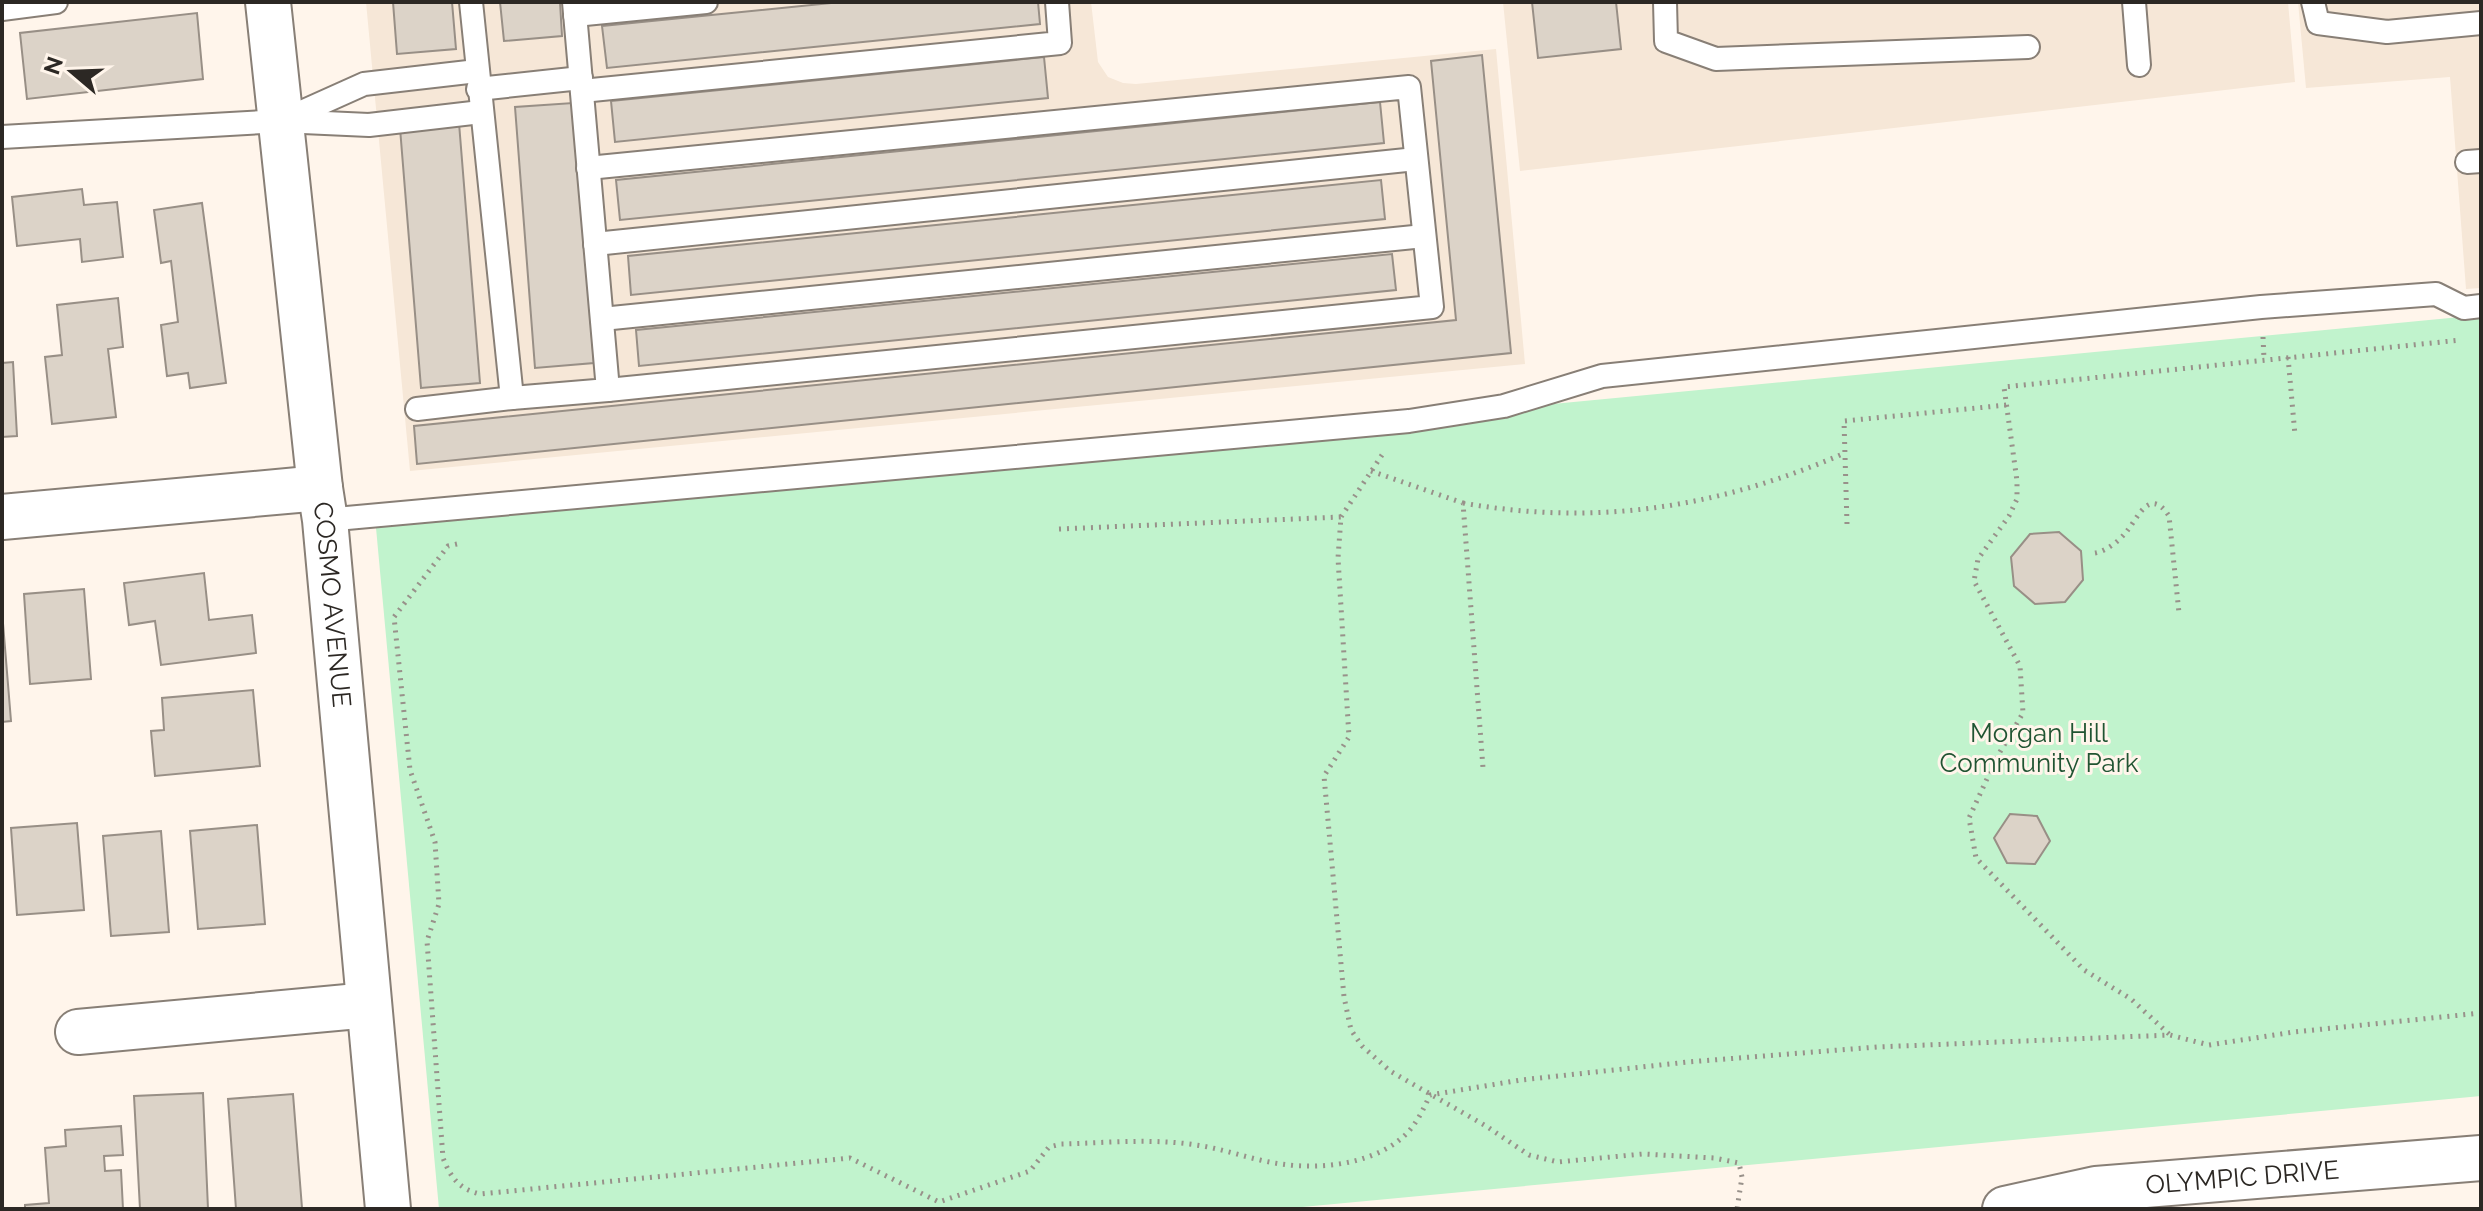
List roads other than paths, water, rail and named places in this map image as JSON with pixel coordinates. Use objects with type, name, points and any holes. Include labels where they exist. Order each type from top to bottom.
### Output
[{"type":"street","name":"COSMO AVENUE","points":[[268,2],[322,504],[388,1209]]},
{"type":"street","points":[[2,517],[322,504]]},
{"type":"street","points":[[78,1032],[369,1005]]},
{"type":"street","name":"OLYMPIC DRIVE","points":[[2005,1209],[2096,1189],[2237,1194],[2481,1158]]},
{"type":"lane","points":[[2,9],[56,2]]},
{"type":"lane","points":[[471,2],[512,398]]},
{"type":"lane","points":[[608,390],[575,8],[706,2]]},
{"type":"lane","points":[[281,121],[364,84],[478,80],[581,84],[1060,43],[1057,2]]},
{"type":"lane","points":[[1665,2],[1666,41],[1716,59],[2028,47]]},
{"type":"lane","points":[[2134,2],[2139,65]]},
{"type":"lane","points":[[2313,2],[2318,23],[2387,32],[2481,23]]},
{"type":"lane","points":[[417,409],[1432,307],[1409,87],[588,168]]},
{"type":"lane","points":[[2,137],[281,121],[369,125],[481,112]]},
{"type":"lane","points":[[595,244],[1416,159]]},
{"type":"lane","points":[[602,319],[1424,236]]},
{"type":"lane","points":[[322,504],[1397,422],[1504,406],[1583,380],[1617,374],[2261,307],[2436,294],[2464,308],[2481,306]]},
{"type":"park label","name":"Morgan Hill Community Park","points":[[2039,748]]}]
